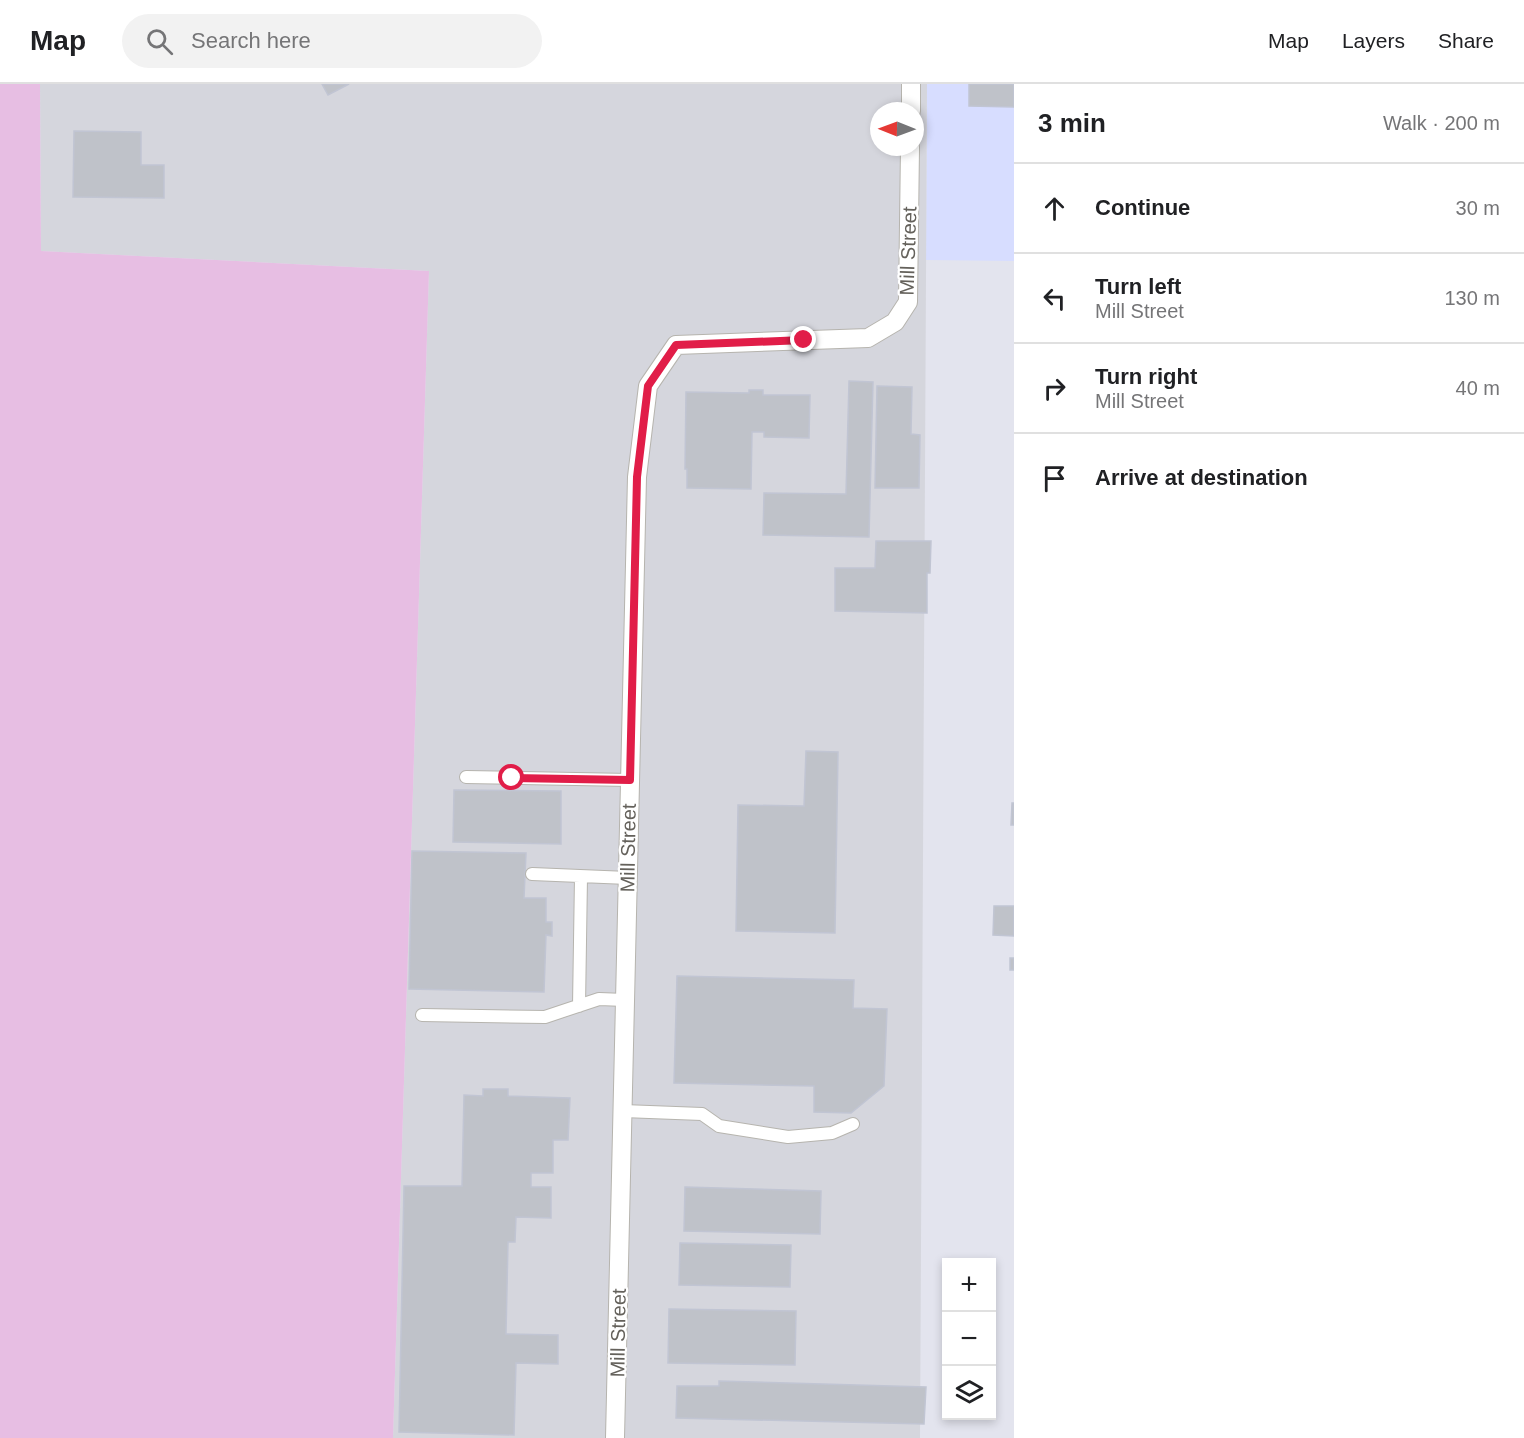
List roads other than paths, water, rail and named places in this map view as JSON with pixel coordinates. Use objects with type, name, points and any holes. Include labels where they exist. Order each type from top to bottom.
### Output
[{"type":"street","points":[[911,84],[911,102]]},
{"type":"street","name":"Mill Street","points":[[615,1438],[637,477],[648,386],[676,345],[868,338],[896,322],[908,302],[910,156]]},
{"type":"lane","points":[[466,777],[630,780]]},
{"type":"lane","points":[[532,874],[581,878],[628,878]]},
{"type":"lane","points":[[579,1006],[581,878]]},
{"type":"lane","points":[[422,1015],[545,1017],[599,999],[625,1000]]},
{"type":"lane","points":[[622,1111],[702,1114],[720,1126],[788,1137],[831,1133],[853,1124]]}]
